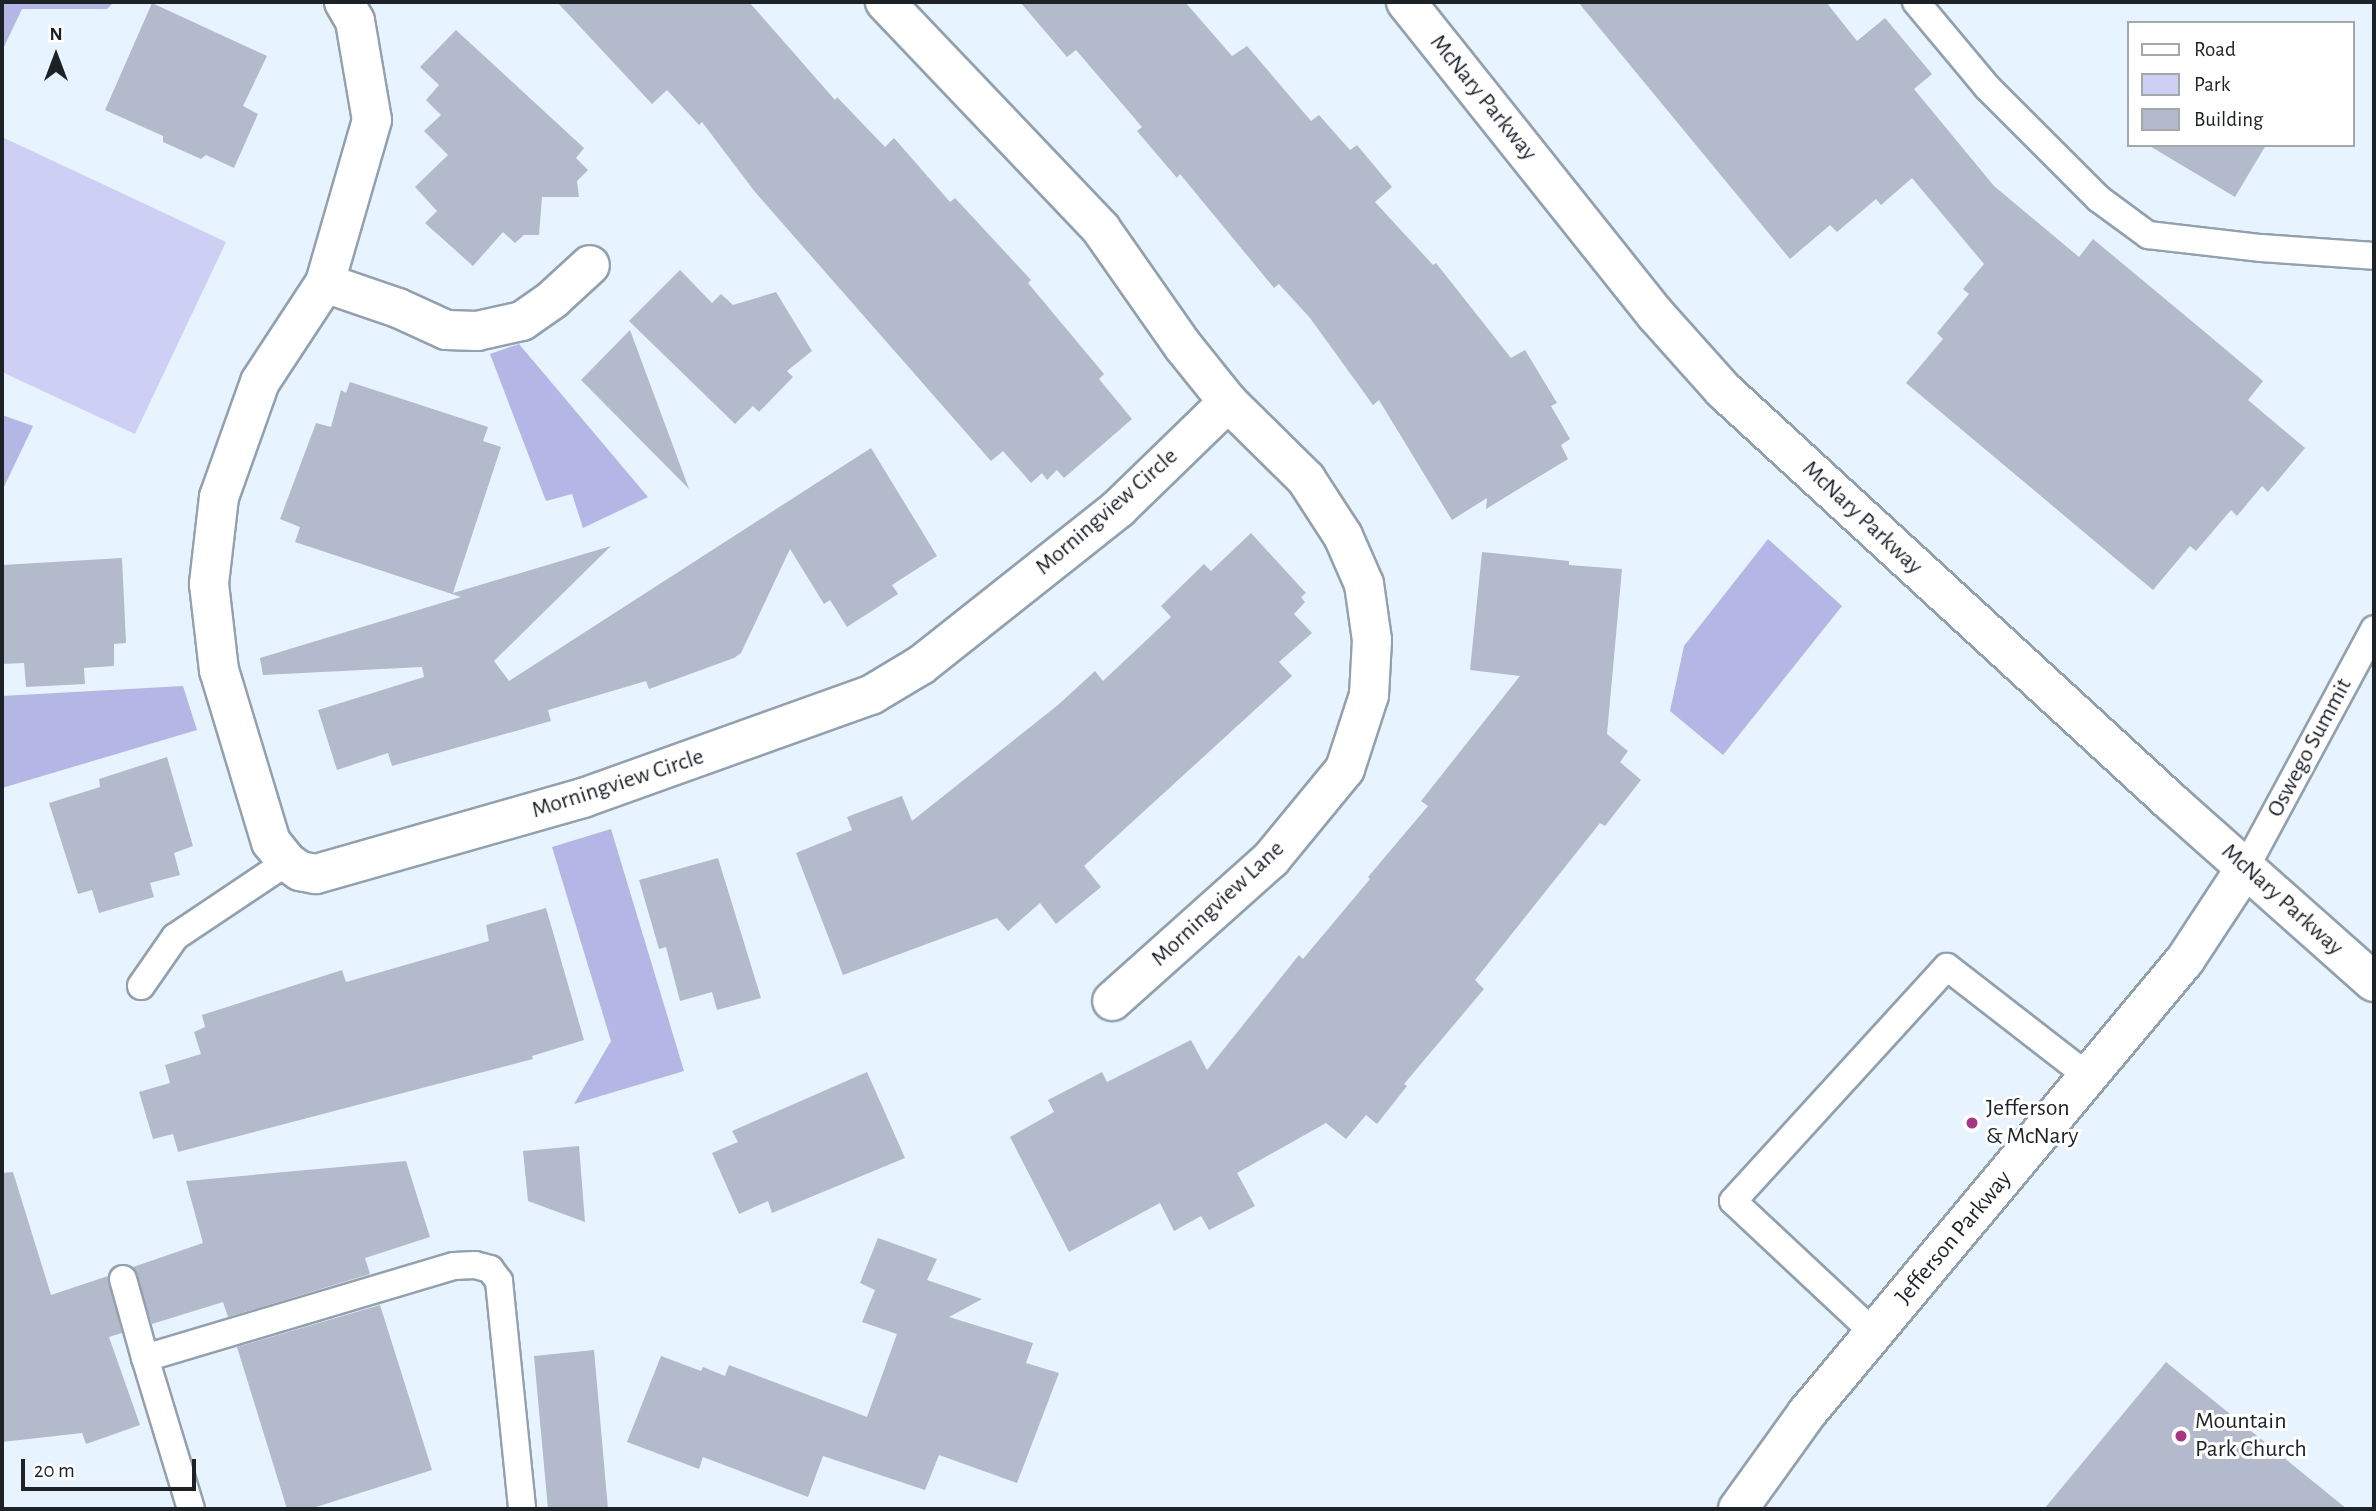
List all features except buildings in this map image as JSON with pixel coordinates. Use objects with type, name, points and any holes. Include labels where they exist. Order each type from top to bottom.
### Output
[{"type":"street","points":[[287,862],[271,842],[219,670],[209,584],[219,496],[260,382],[325,283],[372,120],[355,21],[344,2]]},
{"type":"street","points":[[885,2],[1101,229],[1183,346],[1228,402]]},
{"type":"street","name":"McNary Parkway","points":[[1406,2],[1656,315],[1723,390],[2171,802],[2374,982]]},
{"type":"street","points":[[325,283],[398,309],[446,330],[477,331],[522,321],[553,299],[590,265]]},
{"type":"street","name":"Morningview Circle","points":[[287,862],[300,871],[316,874],[484,827],[595,794],[871,695],[920,665],[1119,508],[1228,402]]},
{"type":"street","name":"Morningview Lane","points":[[1112,1001],[1271,859],[1345,769],[1369,695],[1372,640],[1364,584],[1343,536],[1306,479],[1228,402]]},
{"type":"street","name":"Jefferson Parkway","points":[[1738,1509],[1807,1413],[2185,960],[2246,867]]},
{"type":"lane","points":[[1916,2],[1987,87],[2099,199],[2148,235],[2261,248],[2374,256]]},
{"type":"lane","name":"Oswego Summit","points":[[2246,867],[2374,629]]},
{"type":"lane","points":[[141,986],[175,937],[287,862]]},
{"type":"lane","points":[[1874,1333],[1733,1201],[1947,967],[2088,1077]]},
{"type":"lane","points":[[145,1357],[454,1266],[475,1265],[491,1269],[499,1281],[502,1299],[522,1509]]},
{"type":"lane","points":[[122,1279],[191,1509]]},
{"type":"green space","points":[[2,137],[226,242],[135,434],[2,372]]},
{"type":"shaded area","points":[[2,2],[114,2],[107,9],[22,9],[2,51]]},
{"type":"shaded area","points":[[519,344],[648,497],[583,528],[572,494],[546,501],[490,354]]},
{"type":"shaded area","points":[[2,415],[33,426],[2,491]]},
{"type":"shaded area","points":[[1768,539],[1842,606],[1723,755],[1670,711],[1684,646]]},
{"type":"shaded area","points":[[183,686],[197,730],[2,788],[2,696]]},
{"type":"shaded area","points":[[611,829],[684,1071],[574,1104],[611,1041],[552,847]]},
{"type":"place","name":"Jefferson & McNary","points":[[1972,1123]]},
{"type":"place","name":"Mountain Park Church","points":[[2181,1436]]}]
